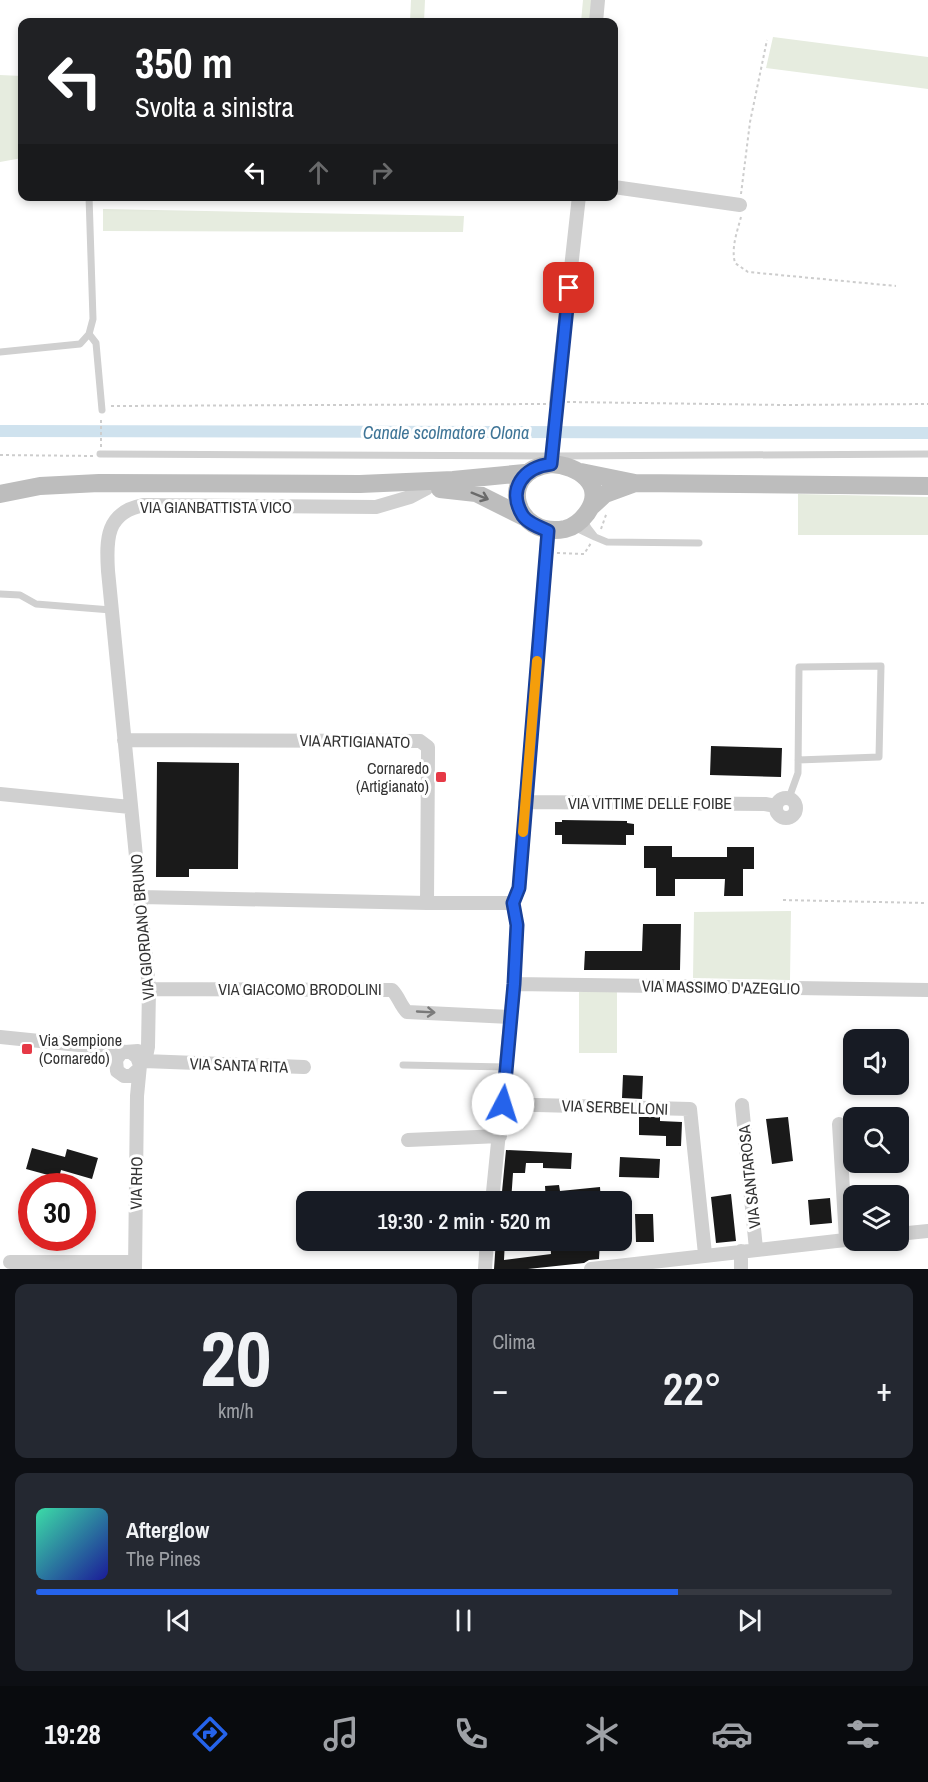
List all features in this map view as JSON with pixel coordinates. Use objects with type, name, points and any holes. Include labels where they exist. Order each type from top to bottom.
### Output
[{"type":"main road","points":[[524,517],[518,503],[517,494],[520,483],[525,473],[552,456],[581,472],[635,483],[928,486]]},
{"type":"main road","points":[[581,472],[590,482],[593,494],[582,517]]},
{"type":"main road","points":[[0,494],[32,487],[99,483],[360,484],[453,480],[525,473]]},
{"type":"main road","points":[[360,484],[476,493],[548,531],[568,529],[605,494],[635,483]]},
{"type":"street","points":[[597,18],[598,0]]},
{"type":"street","points":[[618,188],[740,205]]},
{"type":"street","points":[[556,403],[578,201]]},
{"type":"street","name":"VIA GIANBATTISTA VICO","points":[[130,807],[106,541],[119,516],[131,507],[155,505],[376,507],[410,497],[427,488]]},
{"type":"street","points":[[493,1191],[514,984],[517,925],[513,903],[519,888],[548,531]]},
{"type":"street","name":"VIA ARTIGIANATO","points":[[124,740],[412,741],[425,744],[428,747],[427,903]]},
{"type":"street","points":[[0,794],[130,807]]},
{"type":"street","name":"VIA VITTIME DELLE FOIBE","points":[[525,802],[765,804],[776,806],[779,800],[789,798]]},
{"type":"street","name":"VIA GIORDANO BRUNO","points":[[130,807],[149,989],[148,1047],[146,1057],[137,1068]]},
{"type":"street","points":[[141,897],[513,903]]},
{"type":"street","name":"VIA MASSIMO D'AZEGLIO","points":[[514,984],[928,990]]},
{"type":"street","name":"VIA GIACOMO BRODOLINI","points":[[149,989],[392,990],[399,996],[402,1006],[407,1011],[511,1017]]},
{"type":"street","points":[[0,1037],[91,1046],[106,1053],[124,1055],[137,1057],[137,1068],[117,1071],[124,1055],[148,1047]]},
{"type":"street","name":"VIA SANTA RITA","points":[[148,1047],[167,1054],[175,1062]]},
{"type":"street","name":"VIA SANTA RITA","points":[[137,1068],[175,1062],[304,1068]]},
{"type":"street","name":"VIA RHO","points":[[135,1265],[137,1068]]},
{"type":"street","name":"VIA SERBELLONI","points":[[503,1104],[690,1109],[705,1254]]},
{"type":"street","name":"VIA SANTAROSA","points":[[742,1105],[756,1249]]},
{"type":"street","points":[[839,1124],[845,1185]]},
{"type":"street","points":[[408,1140],[500,1136]]},
{"type":"street","points":[[909,1233],[928,1231]]},
{"type":"street","points":[[591,1269],[843,1240]]},
{"type":"street","points":[[484,1267],[486,1251]]},
{"type":"street","points":[[741,1251],[741,1269]]},
{"type":"street","points":[[10,1262],[135,1265]]},
{"type":"lane","points":[[0,352],[80,344],[89,334],[93,319],[89,201]]},
{"type":"lane","points":[[89,334],[96,343],[102,410]]},
{"type":"lane","points":[[552,456],[556,403]]},
{"type":"lane","points":[[100,454],[552,456],[928,454]]},
{"type":"lane","points":[[582,517],[595,537]]},
{"type":"lane","points":[[582,517],[595,537],[607,542],[699,543]]},
{"type":"lane","points":[[0,594],[20,595],[36,603],[111,610]]},
{"type":"lane","points":[[789,798],[798,773],[798,760],[799,667],[881,666],[879,757],[798,760]]},
{"type":"lane","points":[[403,1065],[506,1066]]},
{"type":"path","points":[[767,40],[750,122],[740,205],[741,216],[733,249],[735,263],[757,274],[896,286]]},
{"type":"path","points":[[0,455],[98,456],[101,443],[102,410],[106,406],[537,405],[556,403],[928,404]]},
{"type":"path","points":[[783,900],[925,903]]},
{"type":"shaded area","points":[[411,0],[425,0],[424,18],[410,18]]},
{"type":"shaded area","points":[[583,0],[592,0],[590,18],[581,18]]},
{"type":"shaded area","points":[[773,37],[928,57],[928,89],[766,68]]},
{"type":"shaded area","points":[[0,75],[18,76],[18,159],[0,162]]},
{"type":"shaded area","points":[[103,209],[464,216],[463,232],[103,231]]},
{"type":"shaded area","points":[[798,494],[928,497],[928,535],[798,535]]},
{"type":"shaded area","points":[[791,911],[790,980],[693,978],[694,912]]},
{"type":"shaded area","points":[[579,992],[617,992],[617,1053],[579,1053]]},
{"type":"building","points":[[711,746],[782,748],[781,777],[710,775]]},
{"type":"building","points":[[157,762],[239,763],[238,869],[189,869],[189,877],[156,877]]},
{"type":"building","points":[[562,820],[627,821],[627,823],[634,824],[634,835],[626,835],[626,845],[562,844],[562,835],[555,835],[555,822],[562,822]]},
{"type":"building","points":[[644,846],[672,846],[672,857],[727,857],[727,847],[754,847],[754,869],[743,869],[743,896],[724,896],[725,879],[675,879],[675,896],[656,896],[656,868],[644,868]]},
{"type":"building","points":[[643,924],[681,924],[680,970],[584,970],[585,951],[642,951]]},
{"type":"building","points":[[623,1075],[643,1076],[642,1099],[622,1098]]},
{"type":"building","points":[[639,1117],[660,1117],[660,1121],[682,1122],[681,1146],[666,1146],[666,1136],[639,1135]]},
{"type":"building","points":[[788,1117],[793,1161],[772,1164],[766,1119]]},
{"type":"building","points":[[32,1148],[65,1157],[67,1149],[98,1158],[94,1173],[71,1173],[61,1170],[60,1173],[41,1173],[26,1169]]},
{"type":"building","points":[[506,1150],[572,1153],[571,1169],[543,1168],[543,1163],[526,1163],[525,1173],[513,1173],[512,1191],[502,1191]]},
{"type":"building","points":[[620,1157],[660,1159],[659,1178],[619,1177]]},
{"type":"building","points":[[559,1185],[560,1191],[545,1191],[545,1186]]},
{"type":"building","points":[[600,1187],[600,1191],[560,1191]]},
{"type":"building","points":[[731,1194],[736,1241],[716,1243],[711,1197]]},
{"type":"building","points":[[830,1198],[832,1223],[810,1225],[808,1200]]},
{"type":"building","points":[[635,1214],[653,1214],[654,1242],[636,1242]]},
{"type":"building","points":[[495,1251],[504,1251],[504,1260],[551,1254],[551,1251],[599,1251],[599,1259],[584,1263],[528,1269],[494,1269]]},
{"type":"waterway","name":"Canale scolmatore Olona","points":[[0,431],[928,433]]},
{"type":"slow traffic","points":[[523,832],[537,661]]},
{"type":"place","name":"Cornaredo (Artigianato)","points":[[441,777]]},
{"type":"place","name":"Via Sempione (Cornaredo)","points":[[27,1049]]},
{"type":"route","points":[[503,1104],[517,925],[513,903],[519,888],[543,570],[548,531],[532,524],[524,517],[517,494],[525,473],[533,467],[551,464],[569,288]]}]
